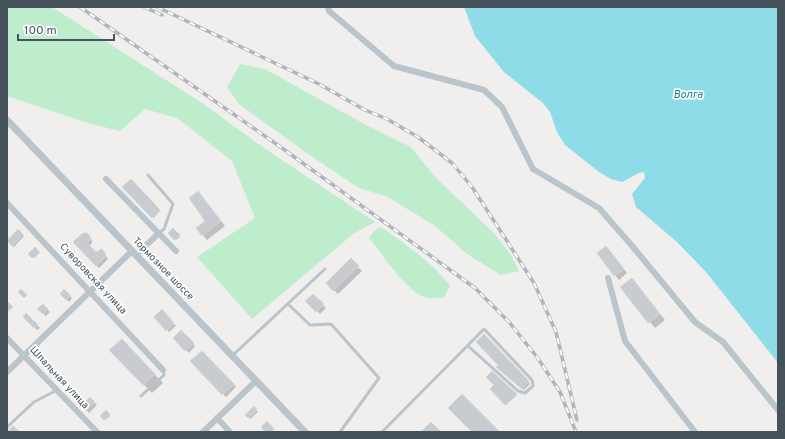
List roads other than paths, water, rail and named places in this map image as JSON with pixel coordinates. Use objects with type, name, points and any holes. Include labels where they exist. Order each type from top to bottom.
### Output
[{"type":"street","points":[[328,7],[329,11],[394,66],[484,90],[502,107],[534,169],[599,208],[695,322],[723,342],[778,410]]},
{"type":"street","name":"Тормозное шоссе","points":[[7,121],[305,432]]},
{"type":"street","points":[[106,179],[176,251]]},
{"type":"street","name":"Суворовская улица","points":[[7,203],[91,291],[163,370]]},
{"type":"street","points":[[7,372],[91,291],[159,233]]},
{"type":"street","points":[[608,278],[625,341],[695,432]]},
{"type":"street","name":"Шпальная улица","points":[[7,338],[25,355],[97,432]]},
{"type":"street","points":[[203,432],[256,381]]},
{"type":"street","points":[[217,418],[230,432]]},
{"type":"lane","points":[[148,175],[173,204],[164,229],[159,233]]},
{"type":"lane","points":[[232,356],[326,269]]},
{"type":"lane","points":[[288,304],[310,325],[331,324],[379,378],[340,432]]},
{"type":"lane","points":[[382,432],[484,329],[532,380],[533,386],[525,393],[518,391],[468,346]]},
{"type":"lane","points":[[141,396],[164,375],[163,370]]},
{"type":"lane","points":[[7,427],[34,402],[57,390]]},
{"type":"water","name":"Волга","points":[[464,7],[778,7],[778,363],[706,272],[677,242],[636,207],[632,194],[645,178],[644,172],[622,182],[611,179],[599,172],[565,145],[557,132],[550,112],[543,103],[504,72],[475,36]]},
{"type":"railway","points":[[80,7],[282,148],[475,288],[509,322],[537,357],[560,392],[576,432]]},
{"type":"railway","points":[[144,7],[162,15]]},
{"type":"railway","points":[[157,7],[319,84],[365,110],[387,119],[418,137],[452,163],[472,187],[534,283],[556,332],[577,420]]}]
